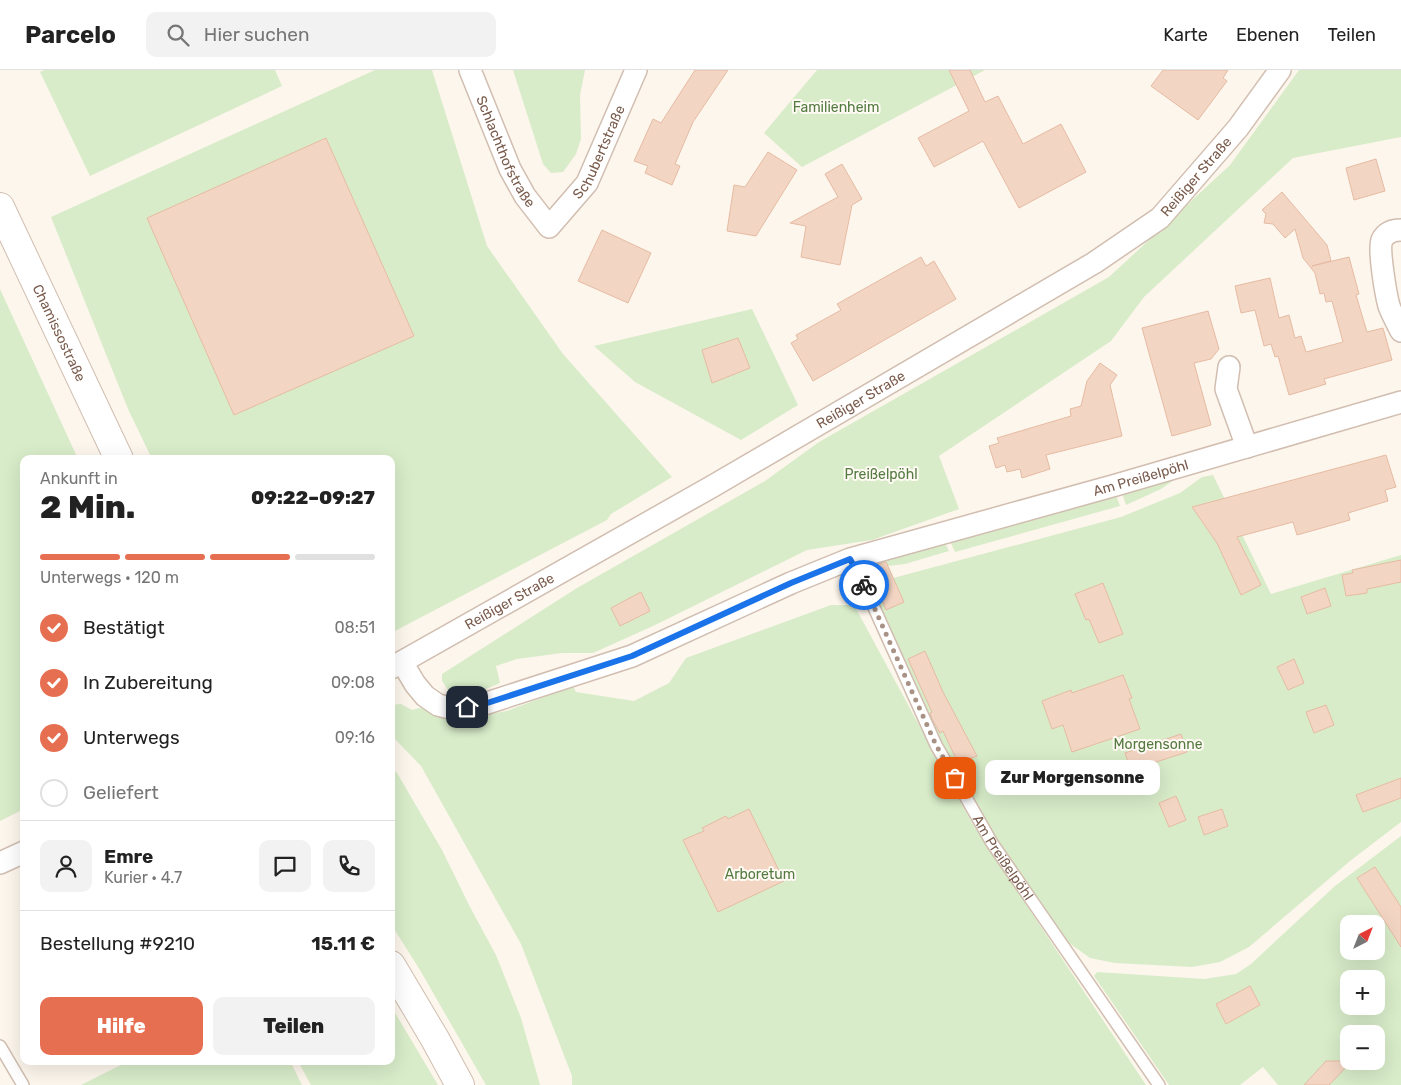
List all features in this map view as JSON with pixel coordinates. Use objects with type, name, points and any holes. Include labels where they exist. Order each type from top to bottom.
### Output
[{"type":"street","name":"Schlachthofstraße","points":[[470,70],[510,169],[525,196],[549,227]]},
{"type":"street","name":"Schubertstraße","points":[[549,227],[587,183],[636,70]]},
{"type":"street","name":"Reißiger Straße","points":[[397,665],[713,486],[1094,263],[1160,218],[1238,128],[1280,70]]},
{"type":"street","name":"Chamissostraße","points":[[0,207],[117,455]]},
{"type":"street","points":[[1401,230],[1393,230],[1381,242],[1390,307],[1401,331]]},
{"type":"street","points":[[1385,278],[1401,260]]},
{"type":"street","points":[[1229,368],[1226,389],[1247,447]]},
{"type":"street","name":"Am Preißelpöhl","points":[[397,665],[425,696],[438,705],[454,709],[481,705],[632,656],[791,583],[850,559],[1401,402]]},
{"type":"street","points":[[0,863],[20,854]]},
{"type":"street","points":[[395,972],[460,1085]]},
{"type":"lane","name":"Am Preißelpöhl","points":[[850,559],[862,581],[936,745],[992,843],[1159,1085]]},
{"type":"lane","points":[[0,1046],[23,1085]]},
{"type":"green space","points":[[44,70],[275,70],[282,86],[90,176],[40,72]]},
{"type":"green space","points":[[375,70],[432,70],[487,246],[563,354],[672,477],[611,514],[607,520],[395,631],[395,455],[150,455],[128,409],[51,217]]},
{"type":"green space","points":[[513,70],[585,70],[580,95],[581,139],[576,154],[563,172],[551,173],[543,164]]},
{"type":"green space","name":"Familienheim","points":[[817,70],[985,70],[802,167],[764,133]]},
{"type":"green space","name":"Preißelpöhl","points":[[1299,70],[1401,70],[1401,137],[1293,158],[1144,297],[1111,341],[939,456],[959,509],[872,540],[807,550],[653,626],[593,653],[562,653],[517,659],[496,666],[500,683],[479,692],[448,690],[442,681],[442,674],[577,588],[765,481],[819,442],[1109,277],[1230,165]]},
{"type":"green space","points":[[0,289],[76,455],[20,455],[20,811],[0,821]]},
{"type":"green space","points":[[752,309],[798,405],[741,440],[635,382],[594,346]]},
{"type":"green space","name":"Morgensonne","points":[[1213,475],[1271,594],[1401,555],[1401,822],[1350,861],[1249,947],[1220,962],[1192,967],[1115,963],[1090,958],[1065,940],[996,838],[938,742],[871,584],[1121,517],[1180,493],[1202,477]]},
{"type":"green space","points":[[1177,478],[1161,489],[1126,505],[1122,493]]},
{"type":"green space","points":[[1116,495],[1120,506],[955,552],[950,541]]},
{"type":"green space","points":[[944,541],[949,551],[905,564],[864,569],[863,565]]},
{"type":"green space","name":"Arboretum","points":[[831,605],[854,605],[972,823],[1146,1085],[572,1085],[572,1076],[521,944],[421,766],[395,739],[395,705],[401,704],[412,710],[423,707],[459,719],[507,711],[573,686],[576,692],[634,701],[669,683],[686,658]]},
{"type":"green space","points":[[395,771],[442,850],[496,955],[521,1018],[540,1085],[486,1085],[395,930]]},
{"type":"green space","points":[[1401,836],[1401,1085],[1278,1085],[1263,1067],[1240,1085],[1169,1085],[1094,976],[1097,972],[1204,979],[1236,974],[1251,964],[1335,886]]},
{"type":"green space","points":[[395,1013],[438,1085],[311,1085],[300,1065],[395,1065]]},
{"type":"green space","points":[[121,1065],[292,1065],[302,1085],[81,1085]]},
{"type":"building","points":[[695,70],[728,70],[693,122],[675,164],[680,166],[672,185],[645,173],[648,166],[634,161],[653,119],[661,123]]},
{"type":"building","points":[[949,70],[970,70],[985,102],[998,96],[1023,144],[1061,124],[1086,172],[1019,208],[983,141],[934,167],[918,138],[969,111]]},
{"type":"building","points":[[1163,70],[1228,70],[1223,78],[1227,81],[1198,120],[1151,86]]},
{"type":"building","points":[[326,138],[414,336],[234,415],[147,218]]},
{"type":"building","points":[[768,152],[797,170],[756,236],[727,231],[734,185],[745,187]]},
{"type":"building","points":[[1376,159],[1385,191],[1354,200],[1346,168]]},
{"type":"building","points":[[842,164],[862,199],[852,205],[840,265],[801,257],[806,226],[790,223],[838,197],[825,174]]},
{"type":"building","points":[[1282,192],[1327,245],[1331,261],[1312,266],[1349,257],[1359,294],[1356,295],[1367,332],[1383,328],[1392,360],[1324,379],[1326,384],[1289,395],[1278,356],[1275,357],[1271,344],[1264,346],[1255,310],[1241,313],[1235,286],[1270,278],[1279,318],[1289,315],[1295,338],[1301,336],[1306,352],[1343,342],[1332,301],[1326,302],[1324,293],[1320,294],[1315,273],[1303,258],[1295,229],[1285,238],[1273,224],[1264,223],[1266,214],[1262,210]]},
{"type":"building","points":[[602,230],[651,253],[628,303],[578,281]]},
{"type":"building","points":[[921,257],[926,266],[934,261],[956,299],[813,381],[791,343],[798,339],[796,335],[841,310],[837,304]]},
{"type":"building","points":[[1208,311],[1219,349],[1211,359],[1194,363],[1211,425],[1172,436],[1142,328]]},
{"type":"building","points":[[738,338],[750,368],[712,383],[702,350]]},
{"type":"building","points":[[1100,363],[1117,375],[1110,385],[1122,436],[1046,455],[1050,469],[1022,478],[1020,469],[1007,472],[1005,465],[996,468],[989,446],[999,443],[997,438],[1071,416],[1070,409],[1081,406],[1087,381]]},
{"type":"building","points":[[1386,455],[1396,487],[1385,490],[1388,501],[1348,513],[1350,520],[1297,535],[1293,522],[1237,537],[1261,585],[1241,595],[1217,543],[1192,507]]},
{"type":"building","points":[[1401,560],[1401,582],[1367,589],[1367,593],[1346,596],[1342,575],[1353,573],[1352,570]]},
{"type":"building","points":[[886,562],[904,602],[886,610],[869,567]]},
{"type":"building","points":[[1103,583],[1123,634],[1099,643],[1089,619],[1086,620],[1075,594]]},
{"type":"building","points":[[1325,588],[1331,606],[1307,614],[1301,597]]},
{"type":"building","points":[[641,592],[650,611],[620,626],[611,608]]},
{"type":"building","points":[[925,651],[943,692],[977,756],[958,763],[943,731],[940,733],[932,719],[930,713],[932,712],[908,659]]},
{"type":"building","points":[[1294,659],[1304,683],[1288,690],[1277,667]]},
{"type":"building","points":[[1123,675],[1132,698],[1129,699],[1140,729],[1072,752],[1063,725],[1052,729],[1042,701],[1071,690],[1072,693]]},
{"type":"building","points":[[1326,705],[1334,725],[1314,733],[1306,712]]},
{"type":"building","points":[[1181,734],[1187,752],[1131,770],[1125,753]]},
{"type":"building","points":[[1401,778],[1401,798],[1363,812],[1356,795]]},
{"type":"building","points":[[1176,796],[1186,820],[1169,827],[1159,803]]},
{"type":"building","points":[[749,809],[784,881],[718,912],[683,840],[704,831],[702,828],[726,816],[728,819]]},
{"type":"building","points":[[1222,809],[1228,826],[1204,835],[1198,817]]},
{"type":"building","points":[[1375,867],[1401,907],[1401,947],[1385,922],[1385,915],[1381,915],[1357,878]]},
{"type":"building","points":[[1250,986],[1260,1005],[1226,1024],[1216,1004]]},
{"type":"building","points":[[1326,1061],[1340,1061],[1340,1070],[1343,1070],[1329,1085],[1304,1085]]},
{"type":"way so far","points":[[864,585],[936,745],[955,778]]},
{"type":"place","name":"Zur Morgensonne","points":[[955,778]]},
{"type":"route","points":[[467,707],[481,705],[632,656],[791,583],[850,559],[864,585]]}]
